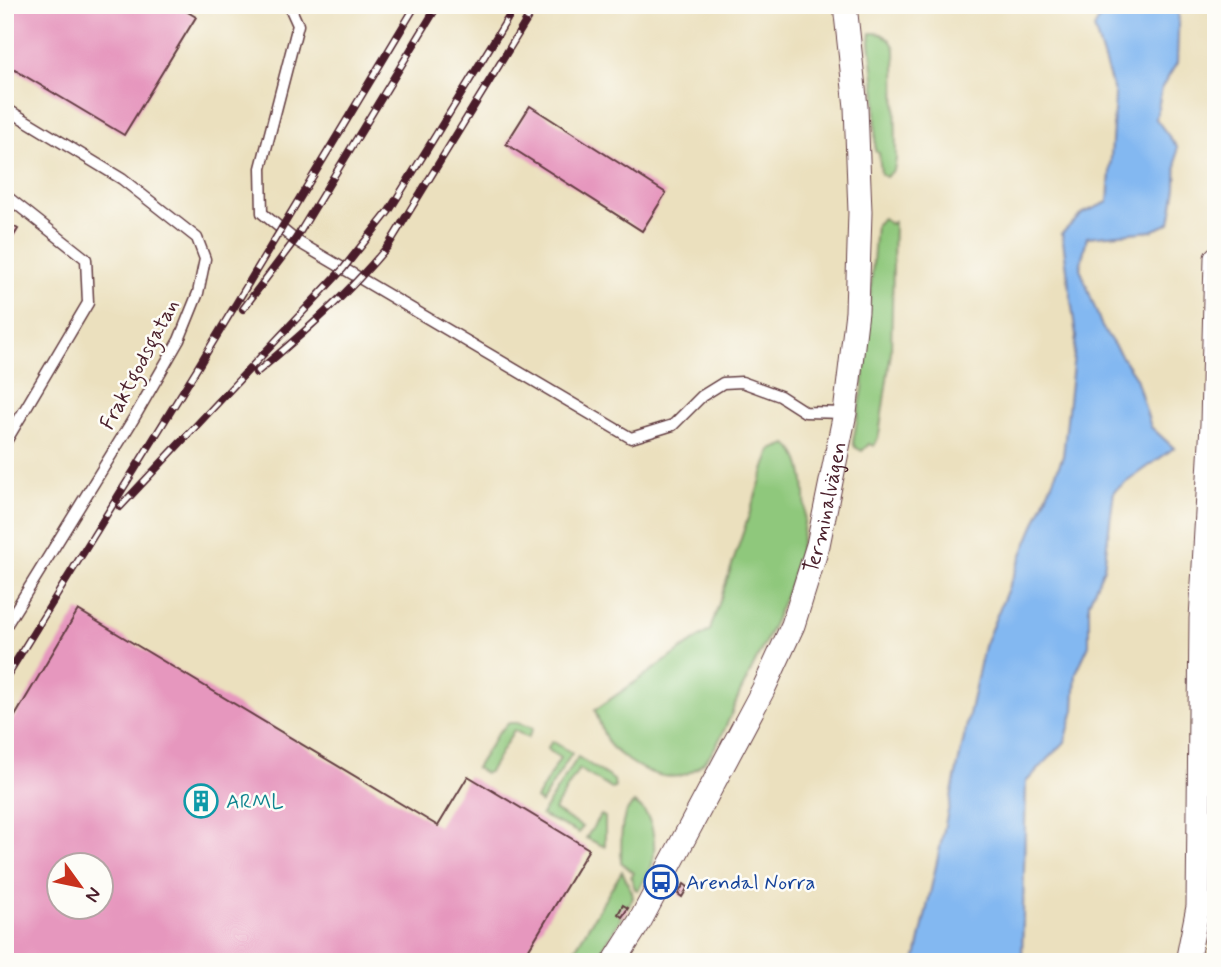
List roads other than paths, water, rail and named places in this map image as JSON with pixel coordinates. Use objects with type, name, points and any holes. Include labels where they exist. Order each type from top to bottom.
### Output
[{"type":"street","name":"Terminalvägen","points":[[614,962],[640,921],[763,690],[793,625],[818,545],[845,413],[857,312],[860,212],[856,107],[845,5]]},
{"type":"street","points":[[1187,962],[1198,907],[1201,619],[1212,424],[1216,258]]},
{"type":"lane","points":[[289,5],[298,25],[261,168],[262,213],[295,240],[631,438],[673,425],[702,396],[723,383],[742,382],[780,396],[805,412],[845,413]]},
{"type":"lane","name":"Fraktgodsgatan","points":[[5,108],[122,179],[197,238],[205,259],[198,293],[179,340],[5,627]]},
{"type":"lane","points":[[5,195],[86,259],[88,303],[5,443]]},
{"type":"water","points":[[1107,5],[1179,5],[1177,63],[1162,87],[1156,119],[1177,147],[1176,188],[1170,223],[1152,231],[1087,237],[1080,268],[1102,327],[1136,378],[1151,427],[1174,448],[1114,491],[1104,568],[1089,602],[1089,645],[1076,673],[1074,710],[1065,742],[1026,782],[1022,962],[915,962],[984,646],[1063,456],[1076,336],[1062,233],[1083,213],[1108,202],[1115,95],[1094,28]]},
{"type":"railway","points":[[5,679],[198,367],[416,5]]},
{"type":"railway","points":[[243,309],[295,240],[438,5]]},
{"type":"railway","points":[[120,507],[343,269],[389,211],[516,5]]},
{"type":"railway","points":[[256,373],[325,312],[388,246],[536,5]]},
{"type":"place","name":"ARML","points":[[201,801]]},
{"type":"place","name":"Arendal Norra","points":[[661,882]]}]
